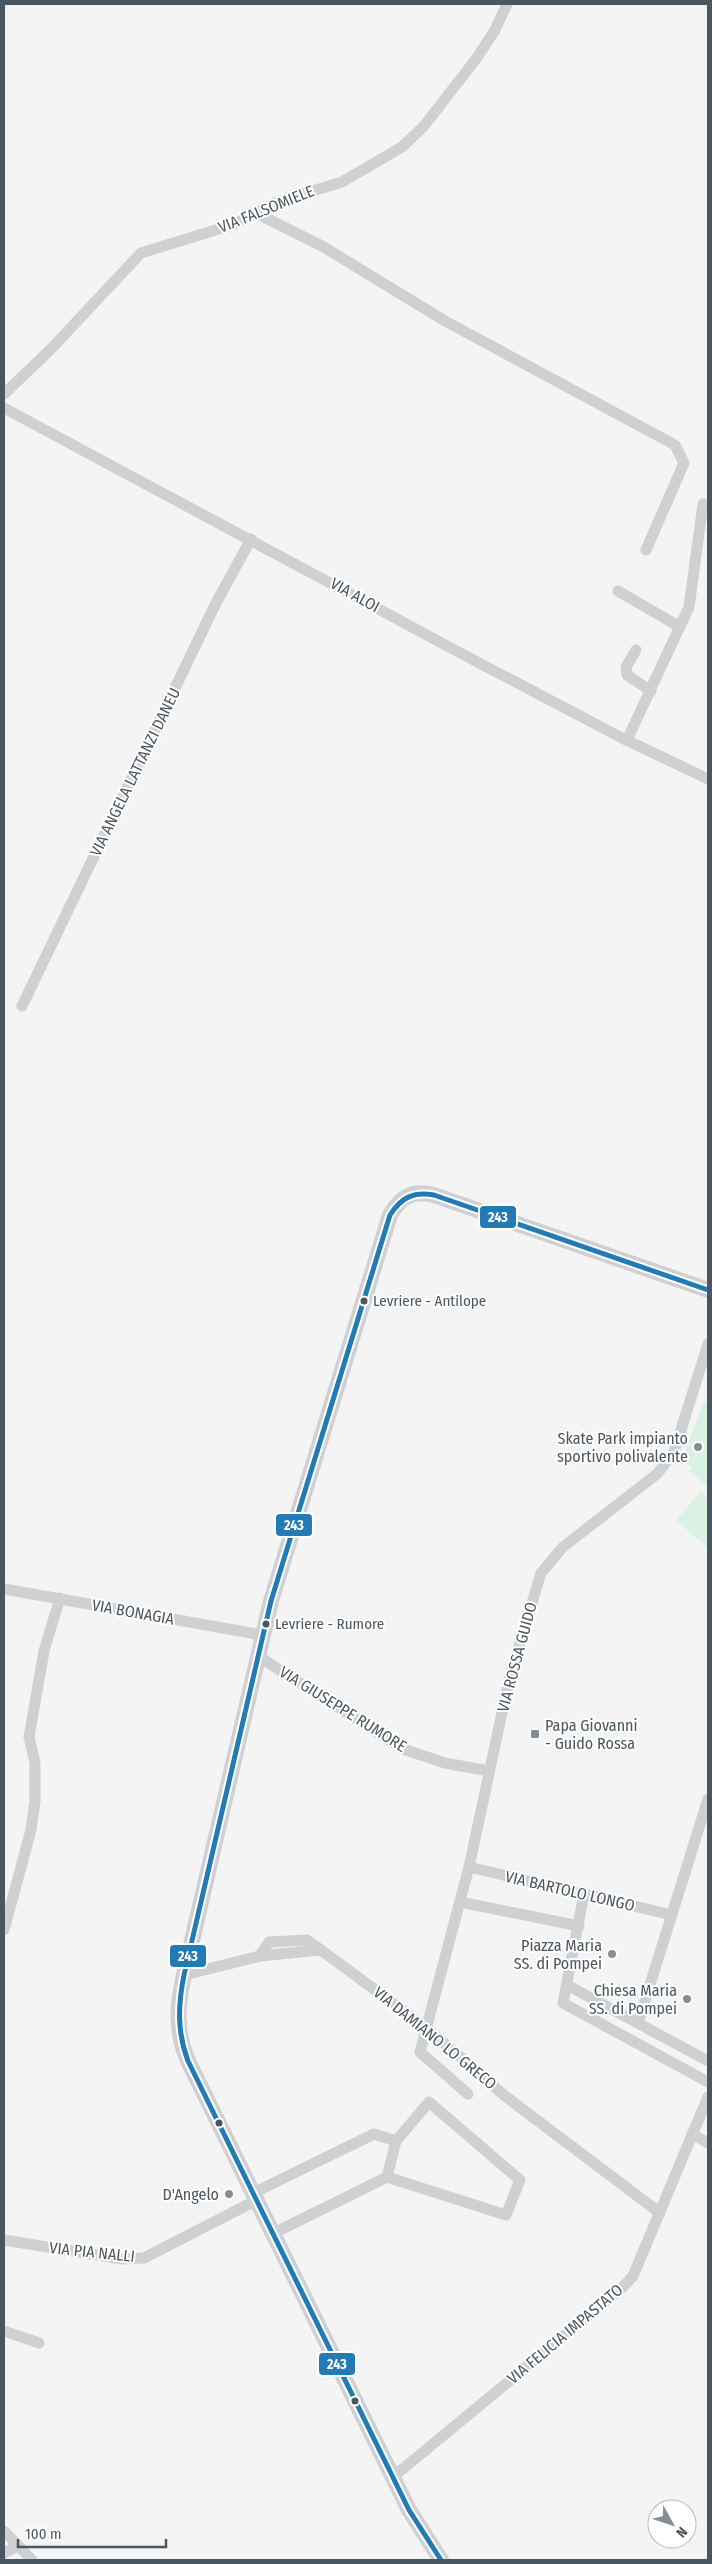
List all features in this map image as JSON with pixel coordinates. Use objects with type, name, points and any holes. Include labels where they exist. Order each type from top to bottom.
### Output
[{"type":"street","name":"VIA FALSOMIELE","points":[[4,394],[50,350],[141,252],[235,224],[309,190],[342,182],[402,147],[424,126],[476,59],[495,30],[507,4]]},
{"type":"street","points":[[256,213],[322,246],[445,321],[675,445],[684,463],[646,550]]},
{"type":"street","name":"VIA ALOI","points":[[4,408],[627,740],[708,779]]},
{"type":"street","points":[[627,740],[689,607],[695,574],[703,504]]},
{"type":"street","name":"VIA ANGELA LATTANZI DANEU","points":[[22,1006],[215,605],[251,539]]},
{"type":"street","points":[[618,591],[680,628]]},
{"type":"street","points":[[636,650],[626,667],[627,675],[651,690]]},
{"type":"street","points":[[441,2560],[414,2518],[393,2477],[181,2044],[177,2012],[184,1975],[262,1635],[390,1215],[395,1206],[408,1195],[420,1192],[708,1290]]},
{"type":"street","name":"VIA ROSSA GUIDO","points":[[468,2094],[420,2052],[428,2028],[469,1867],[509,1680],[541,1572],[563,1547],[657,1474],[674,1452],[708,1344]]},
{"type":"street","name":"VIA BONAGIA","points":[[4,1589],[262,1635]]},
{"type":"street","points":[[4,1930],[31,1830],[36,1801],[35,1763],[29,1737],[44,1651],[60,1598]]},
{"type":"street","name":"VIA GIUSEPPE RUMORE","points":[[258,1656],[403,1749],[444,1763],[489,1771]]},
{"type":"street","points":[[638,2023],[706,1815],[708,1799]]},
{"type":"street","name":"VIA BARTOLO LONGO","points":[[469,1867],[672,1915]]},
{"type":"street","points":[[584,1894],[563,2003],[708,2082]]},
{"type":"street","points":[[460,1902],[578,1926]]},
{"type":"street","name":"VIA DAMIANO LO GRECO","points":[[184,1975],[260,1956],[321,1950],[428,2028],[505,2096],[660,2213]]},
{"type":"street","points":[[567,1985],[708,2061]]},
{"type":"street","name":"VIA FELICIA IMPASTATO","points":[[393,2477],[623,2287],[640,2262],[708,2097]]},
{"type":"street","points":[[274,2233],[387,2177],[506,2215],[520,2180],[428,2102],[396,2141],[387,2177]]},
{"type":"street","name":"VIA PIA NALLI","points":[[4,2240],[122,2259],[144,2258],[374,2134],[396,2141]]},
{"type":"street","points":[[692,2134],[708,2143]]},
{"type":"street","points":[[4,2331],[39,2343]]},
{"type":"street","points":[[4,2532],[32,2560]]},
{"type":"street","points":[[4,2553],[18,2546]]},
{"type":"green space","name":"Skate Park impianto sportivo polivalente","points":[[704,1401],[708,1403],[708,1487],[689,1471],[692,1467],[681,1462]]},
{"type":"green space","points":[[701,1491],[708,1498],[708,1548],[676,1520]]},
{"type":"transit line","name":"243","points":[[441,2560],[409,2510],[188,2061],[180,2029],[184,1975],[271,1601],[390,1215],[394,1209],[408,1197],[420,1194],[434,1195],[708,1290]]},
{"type":"place","name":"Levriere - Antilope","points":[[364,1301]]},
{"type":"place","name":"Skate Park impianto sportivo polivalente","points":[[698,1447]]},
{"type":"place","name":"Levriere - Rumore","points":[[266,1624]]},
{"type":"place","name":"Papa Giovanni - Guido Rossa","points":[[535,1734]]},
{"type":"place","name":"Piazza Maria SS. di Pompei","points":[[612,1954]]},
{"type":"place","name":"Chiesa Maria SS. di Pompei","points":[[687,1999]]},
{"type":"place","name":"D'Angelo","points":[[229,2194]]}]
